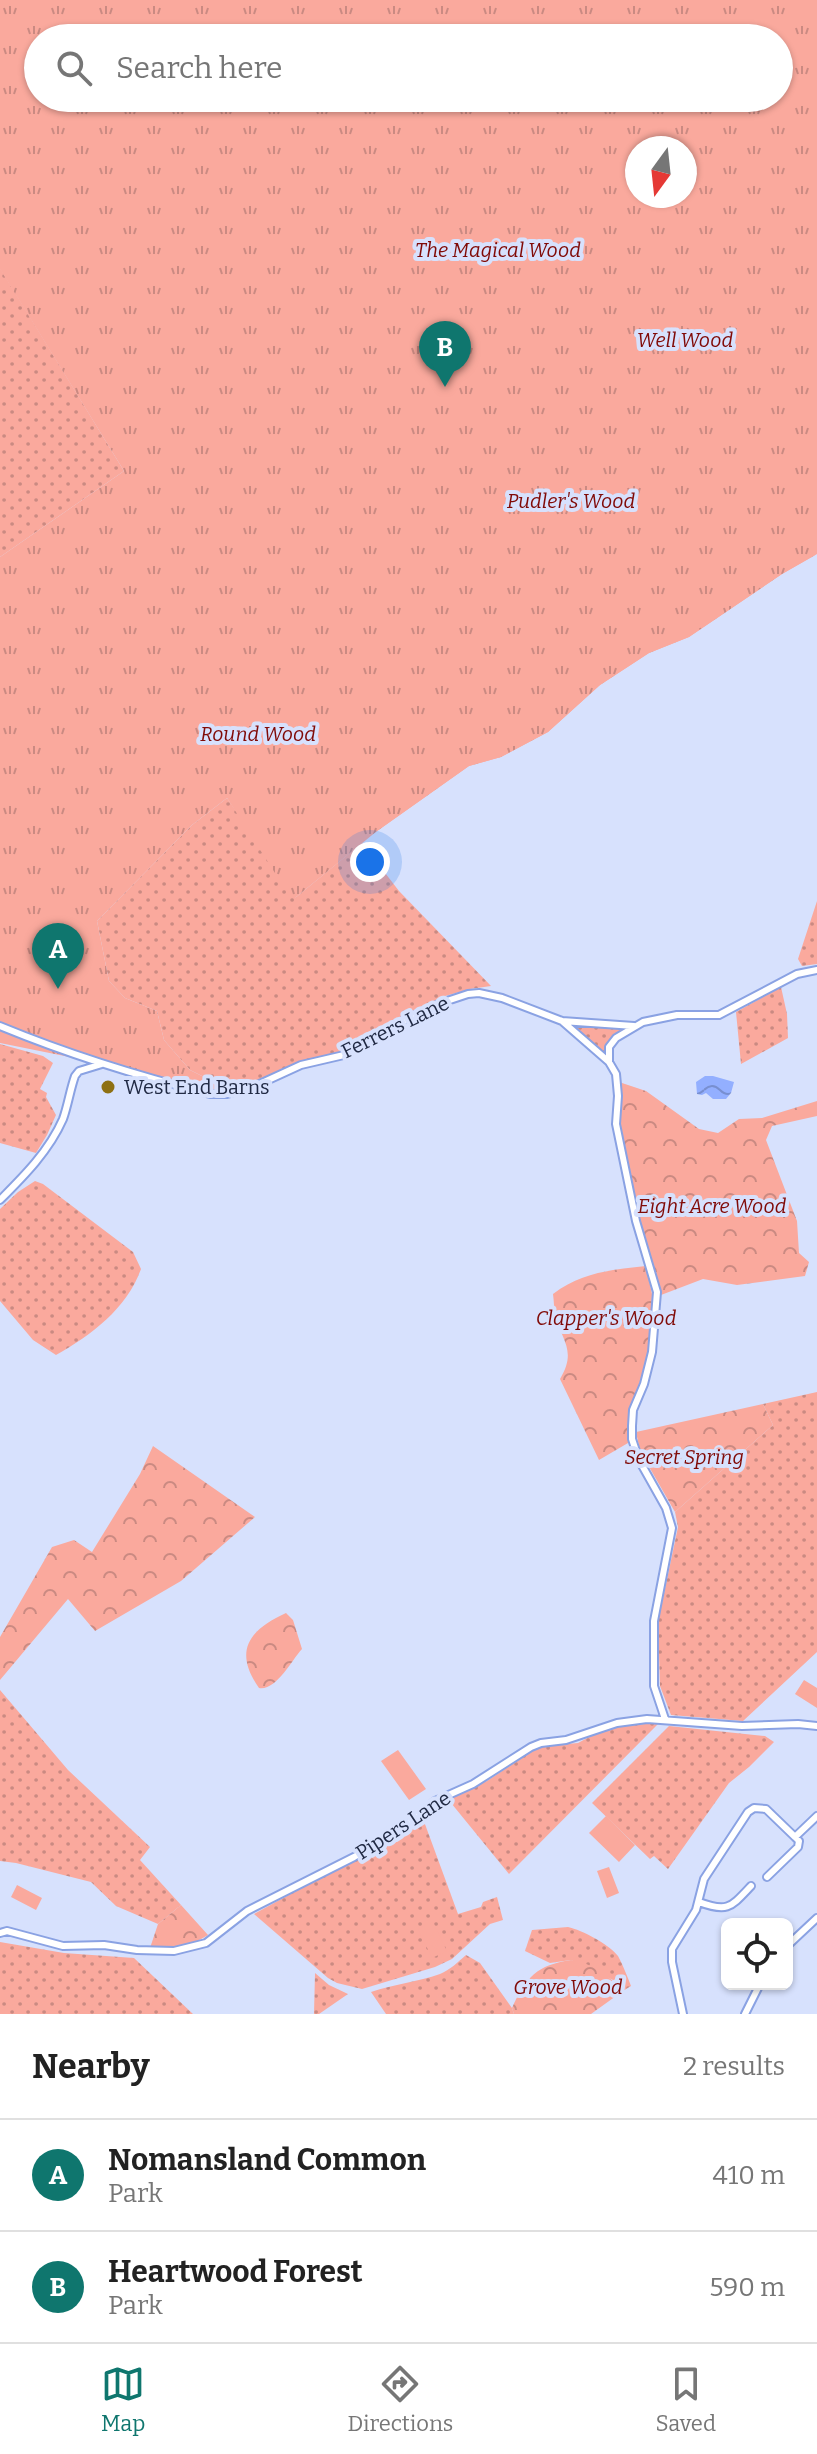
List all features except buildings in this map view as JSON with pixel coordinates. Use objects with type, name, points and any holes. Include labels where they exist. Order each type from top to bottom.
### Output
[{"type":"street","points":[[665,1719],[654,1686],[654,1621],[672,1528],[666,1508],[639,1460],[632,1439],[633,1410],[652,1352],[657,1292],[636,1221],[616,1124],[616,1074],[609,1062],[608,1052],[612,1042],[634,1026],[677,1015],[719,1015],[797,974],[817,970]]},
{"type":"street","name":"Ferrers Lane","points":[[0,1026],[102,1064],[210,1094],[227,1094],[262,1084],[301,1065],[344,1055],[394,1025],[468,994],[502,998],[562,1021],[634,1026]]},
{"type":"street","name":"Ferrers Lane","points":[[562,1021],[609,1062]]},
{"type":"street","points":[[0,1200],[31,1169],[45,1149],[63,1118],[75,1076],[79,1071],[102,1064]]},
{"type":"street","name":"Pipers Lane","points":[[0,1933],[7,1931],[63,1946],[104,1945],[137,1950],[174,1951],[206,1943],[247,1911],[366,1850],[400,1830],[435,1801],[473,1784],[541,1743],[566,1740],[617,1723],[647,1719],[742,1726],[817,1726]]},
{"type":"street","points":[[683,2014],[671,1954],[674,1943],[699,1902],[704,1879],[751,1809],[759,1807],[766,1809],[799,1841],[798,1847],[767,1877]]},
{"type":"street","points":[[795,1837],[817,1816]]},
{"type":"street","points":[[699,1902],[717,1908],[728,1907],[751,1886]]},
{"type":"street","points":[[793,1940],[817,1918]]},
{"type":"street","points":[[745,2014],[757,1990]]},
{"type":"green space","points":[[0,0],[817,0],[817,554],[689,637],[649,653],[600,685],[548,732],[501,757],[469,766],[377,831],[295,898],[291,898],[227,798],[192,825],[97,921],[109,981],[125,998],[157,1011],[164,1040],[190,1070],[224,1087],[209,1093],[124,1068],[0,1043],[0,557],[124,471],[0,269]]},
{"type":"green space","points":[[0,268],[124,471],[0,557]]},
{"type":"green space","points":[[817,554],[689,637],[649,653],[600,685],[548,732],[501,757],[469,766],[373,834],[348,799],[295,898],[362,843],[399,891],[491,986],[445,996],[342,1051],[297,1063],[259,1082],[237,1088],[224,1087],[190,1070],[164,1040],[157,1011],[125,998],[109,981],[97,921],[192,825],[227,798],[236,811]]},
{"type":"green space","points":[[817,901],[817,964],[802,966],[798,959]]},
{"type":"green space","points":[[781,987],[788,1038],[741,1064],[736,1012]]},
{"type":"green space","points":[[568,1022],[626,1029],[611,1040],[604,1055]]},
{"type":"green space","points":[[0,1044],[43,1056],[53,1063],[40,1089],[47,1093],[46,1097],[56,1115],[36,1153],[0,1143]]},
{"type":"green space","name":"Eight Acre Wood","points":[[619,1082],[646,1091],[699,1129],[718,1133],[739,1119],[762,1118],[817,1101],[817,1116],[772,1126],[766,1140],[797,1221],[799,1253],[809,1262],[805,1276],[737,1285],[703,1279],[661,1295],[638,1221],[618,1120]]},
{"type":"green space","points":[[35,1181],[133,1252],[141,1269],[127,1296],[107,1319],[56,1355],[33,1340],[0,1301],[0,1209]]},
{"type":"green space","name":"Clapper's Wood","points":[[646,1266],[652,1294],[650,1348],[628,1421],[628,1443],[599,1460],[560,1379],[568,1353],[555,1315],[553,1294],[586,1277]]},
{"type":"green space","points":[[817,1392],[817,1652],[743,1721],[671,1715],[660,1686],[658,1622],[678,1527],[675,1512],[773,1425],[763,1404]]},
{"type":"green space","name":"Secret Spring","points":[[763,1404],[773,1425],[675,1512],[640,1451],[636,1432]]},
{"type":"green space","points":[[153,1446],[255,1517],[181,1581],[95,1631],[68,1599],[0,1680],[0,1637],[52,1547],[74,1540],[92,1552],[140,1474]]},
{"type":"green space","points":[[286,1613],[293,1620],[302,1649],[277,1680],[265,1688],[259,1688],[247,1663],[249,1643],[254,1634]]},
{"type":"green space","points":[[804,1680],[817,1688],[817,1708],[795,1694]]},
{"type":"green space","points":[[0,1690],[68,1770],[150,1847],[140,1860],[181,1905],[158,1924],[116,1906],[91,1882],[0,1861]]},
{"type":"green space","points":[[659,1723],[509,1874],[447,1798],[487,1781],[534,1750],[578,1743],[604,1729],[617,1726]]},
{"type":"green space","points":[[669,1726],[765,1736],[774,1742],[729,1783],[668,1869],[654,1856],[650,1859],[592,1803]]},
{"type":"green space","points":[[398,1750],[426,1789],[409,1800],[381,1761]]},
{"type":"green space","points":[[422,1816],[458,1914],[481,1907],[483,1902],[497,1897],[503,1920],[490,1924],[452,1959],[362,1989],[328,1978],[254,1914],[400,1834]]},
{"type":"green space","points":[[606,1816],[635,1845],[619,1862],[589,1833]]},
{"type":"green space","points":[[609,1867],[619,1893],[607,1898],[597,1871]]},
{"type":"green space","points":[[17,1885],[42,1898],[36,1910],[11,1897]]},
{"type":"green space","points":[[181,1905],[208,1935],[180,1946],[150,1948],[158,1924]]},
{"type":"green space","points":[[433,1922],[447,1951],[432,1958],[418,1929]]},
{"type":"green space","points":[[568,1927],[595,1938],[614,1952],[631,1986],[623,1991],[613,1980],[571,1960],[550,1963],[525,1951],[532,1930]]},
{"type":"green space","points":[[0,1942],[64,1953],[134,1958],[193,2014],[0,2014]]},
{"type":"green space","points":[[466,1955],[480,1963],[514,2014],[386,2014],[371,1992],[440,1974]]},
{"type":"green space","name":"Grove Wood","points":[[571,1960],[599,1971],[623,1991],[591,2014],[514,2014],[512,2008],[517,1997],[534,1974],[549,1965]]},
{"type":"green space","points":[[315,1973],[329,1985],[348,1994],[319,2014],[314,2014]]},
{"type":"water","points":[[705,1076],[734,1082],[726,1099],[713,1099],[706,1093],[697,1094],[696,1082]]},
{"type":"place","name":"Heartwood Forest","points":[[445,387]]},
{"type":"place","name":"Nomansland Common","points":[[58,989]]},
{"type":"place","name":"West End Barns","points":[[108,1087]]},
{"type":"park label","name":"The Magical Wood","points":[[498,250]]},
{"type":"park label","name":"Well Wood","points":[[685,340]]},
{"type":"park label","name":"Pudler's Wood","points":[[571,501]]},
{"type":"park label","name":"Round Wood","points":[[258,734]]}]
